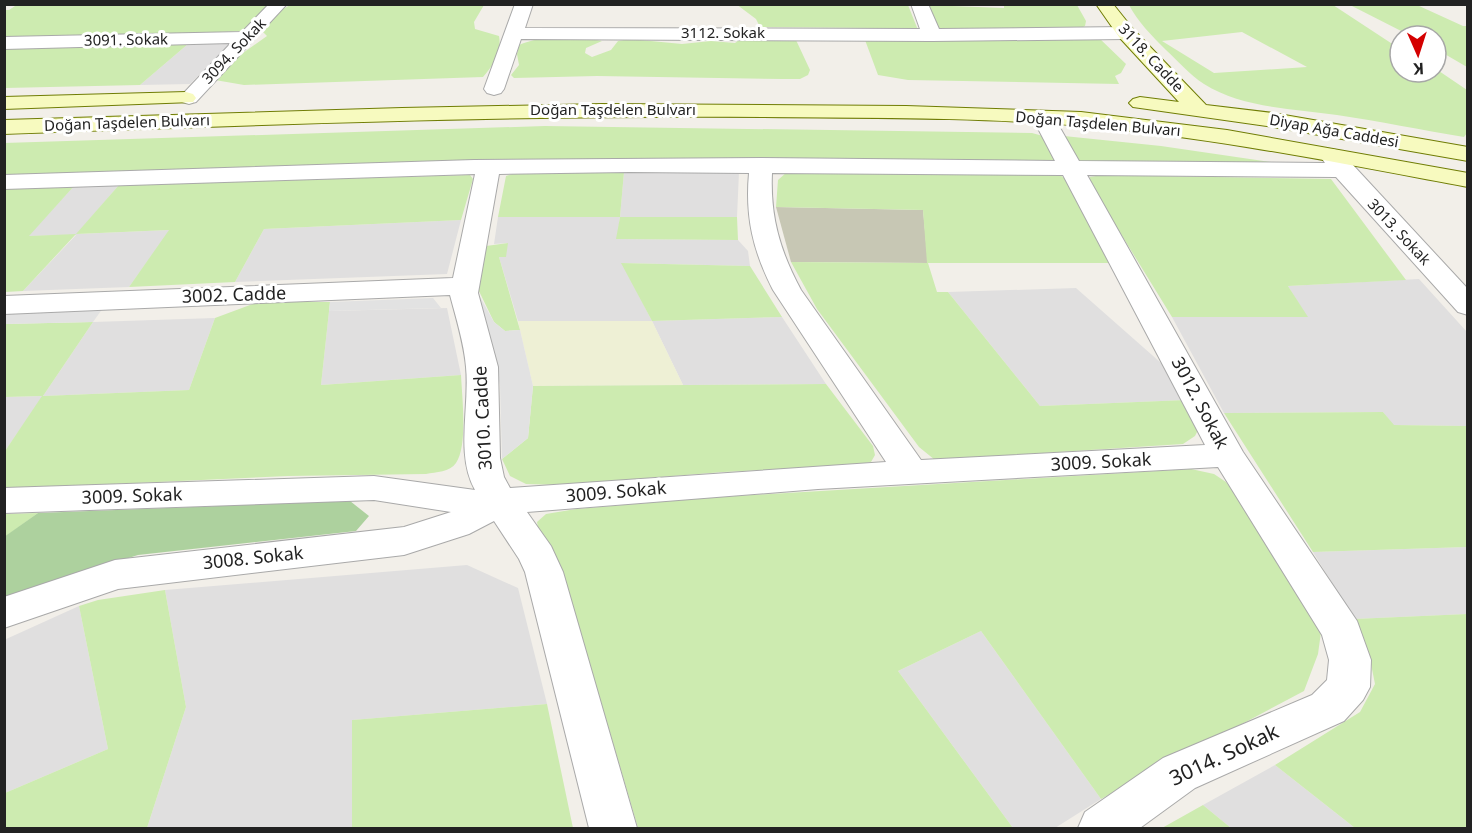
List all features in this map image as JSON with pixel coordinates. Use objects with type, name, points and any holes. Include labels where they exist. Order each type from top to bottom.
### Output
[{"type":"main road","name":"3118. Cadde","points":[[1104,4],[1126,33],[1199,110]]},
{"type":"main road","name":"Doğan Taşdelen Bulvarı","points":[[471,89],[516,88]]},
{"type":"main road","name":"Doğan Taşdelen Bulvarı","points":[[4,103],[213,97]]},
{"type":"main road","name":"Doğan Taşdelen Bulvarı","points":[[1116,101],[1199,110]]},
{"type":"main road","name":"Doğan Taşdelen Bulvarı","points":[[4,127],[594,109],[848,111],[1043,117],[1150,126],[1220,137]]},
{"type":"main road","name":"Diyap Ağa Caddesi","points":[[1199,110],[1339,131],[1467,154]]},
{"type":"main road","name":"Diyap Ağa Caddesi","points":[[1220,137],[1337,163],[1467,180]]},
{"type":"street","name":"3094. Sokak","points":[[189,98],[279,4]]},
{"type":"street","points":[[494,88],[524,4]]},
{"type":"street","points":[[919,4],[932,35]]},
{"type":"street","name":"3112. Sokak","points":[[514,33],[734,32],[932,35],[1126,33]]},
{"type":"street","name":"3091. Sokak","points":[[4,43],[248,37]]},
{"type":"street","name":"3012. Sokak","points":[[1043,117],[1068,167],[1154,316],[1228,455],[1342,632],[1350,660],[1348,687]]},
{"type":"street","points":[[4,182],[488,167],[761,165],[1068,167],[1337,163]]},
{"type":"street","name":"3013. Sokak","points":[[1337,163],[1467,306]]},
{"type":"street","points":[[761,165],[759,222],[766,249],[776,270],[787,290],[911,472]]},
{"type":"street","name":"3010. Cadde","points":[[488,167],[464,286],[465,301],[482,368],[484,468],[486,477],[500,502],[537,556],[544,572],[613,828]]},
{"type":"street","name":"3002. Cadde","points":[[4,305],[464,286]]},
{"type":"street","name":"3009. Sokak","points":[[4,501],[374,488],[478,503],[677,486],[1228,455]]},
{"type":"street","name":"3008. Sokak","points":[[4,613],[115,575],[404,541],[456,525],[500,502]]},
{"type":"street","name":"3014. Sokak","points":[[1102,828],[1179,773],[1328,708],[1348,687]]},
{"type":"shaded area","points":[[231,43],[190,84],[140,85],[188,44]]},
{"type":"shaded area","points":[[624,172],[739,172],[737,217],[620,217]]},
{"type":"shaded area","points":[[75,185],[119,185],[77,234],[170,230],[129,287],[23,291],[76,235],[28,236]]},
{"type":"shaded area","points":[[776,207],[923,210],[928,263],[791,262]]},
{"type":"shaded area","points":[[498,217],[620,217],[617,239],[738,240],[748,251],[750,266],[622,263],[652,321],[518,321],[499,257],[508,243],[494,244]]},
{"type":"shaded area","points":[[461,220],[447,274],[235,282],[264,229]]},
{"type":"shaded area","points":[[1419,279],[1467,332],[1467,426],[1393,425],[1383,412],[1224,413],[1172,317],[1307,317],[1288,286]]},
{"type":"shaded area","points":[[1076,288],[1169,370],[1186,400],[1040,406],[948,292]]},
{"type":"shaded area","points":[[479,295],[494,322],[505,331],[520,330],[533,386],[528,438],[502,459],[500,385]]},
{"type":"shaded area","points":[[433,298],[441,308],[329,311],[330,302]]},
{"type":"shaded area","points":[[103,308],[93,322],[5,324],[4,310]]},
{"type":"shaded area","points":[[447,308],[461,375],[321,385],[329,311]]},
{"type":"shaded area","points":[[782,317],[826,384],[683,385],[652,321]]},
{"type":"shaded area","points":[[215,318],[189,390],[43,396],[93,322]]},
{"type":"shaded area","points":[[518,321],[652,321],[683,385],[533,386]]},
{"type":"shaded area","points":[[43,396],[5,451],[5,397]]},
{"type":"shaded area","points":[[1467,547],[1467,614],[1354,619],[1313,552]]},
{"type":"shaded area","points":[[467,565],[518,588],[547,704],[352,720],[352,828],[147,828],[186,707],[165,590]]},
{"type":"shaded area","points":[[79,606],[108,749],[5,793],[4,640]]},
{"type":"shaded area","points":[[981,631],[1101,799],[1055,828],[1013,828],[898,671]]},
{"type":"shaded area","points":[[1275,765],[1355,828],[1231,828],[1203,805]]},
{"type":"green space","points":[[18,4],[272,5],[246,31],[5,40],[4,10],[9,10]]},
{"type":"green space","points":[[736,4],[908,5],[918,30],[894,33],[874,28],[760,27],[756,19]]},
{"type":"green space","points":[[290,5],[484,5],[474,22],[475,29],[499,36],[498,53],[483,77],[244,85],[215,80],[240,55],[267,36],[263,32],[278,12]]},
{"type":"green space","points":[[926,5],[1004,8],[1004,5],[1077,5],[1086,21],[1085,26],[1079,29],[941,30],[935,28]]},
{"type":"green space","points":[[1129,5],[1333,5],[1388,41],[1388,84],[1448,84],[1448,77],[1467,90],[1467,133],[1464,137],[1353,117],[1251,103],[1235,98],[1204,84],[1166,50],[1141,23]],"holes":[[[1242,32],[1307,67],[1214,73],[1162,41]]]},
{"type":"green space","points":[[1350,5],[1417,5],[1467,26],[1467,67],[1448,56],[1448,24],[1388,24]]},
{"type":"green space","points":[[1098,37],[1126,64],[1121,73],[1115,76],[1119,84],[908,80],[878,75],[865,40]]},
{"type":"green space","points":[[548,38],[602,41],[586,48],[585,53],[592,57],[611,50],[618,41],[630,39],[682,44],[711,41],[735,43],[742,38],[796,40],[810,70],[808,75],[800,79],[783,79],[597,76],[514,78],[511,75],[519,65],[517,54],[519,45]]},
{"type":"green space","points":[[188,44],[140,85],[5,88],[4,47]]},
{"type":"green space","points":[[545,126],[1032,133],[1043,136],[1058,159],[1054,162],[498,160],[5,175],[4,143]]},
{"type":"green space","points":[[1064,136],[1161,146],[1290,165],[1082,164],[1067,154]]},
{"type":"green space","points":[[518,172],[624,172],[620,217],[498,217],[506,176]]},
{"type":"green space","points":[[787,172],[1059,174],[1065,179],[1114,263],[928,263],[937,292],[948,292],[1040,406],[1186,400],[1199,428],[1195,436],[1183,444],[935,460],[919,447],[817,309],[791,262],[927,263],[923,210],[776,207],[778,180]]},
{"type":"green space","points":[[470,175],[473,179],[461,220],[264,229],[235,282],[129,287],[169,230],[76,234],[119,185]]},
{"type":"green space","points":[[1102,175],[1331,179],[1406,280],[1288,286],[1308,317],[1172,317],[1089,182],[1090,177]]},
{"type":"green space","points":[[75,185],[29,236],[76,234],[23,291],[5,292],[4,187]]},
{"type":"green space","points":[[620,217],[737,217],[738,240],[616,239]]},
{"type":"green space","points":[[508,243],[506,257],[499,257],[520,330],[505,331],[494,322],[476,285],[486,246]]},
{"type":"green space","points":[[621,263],[750,266],[782,317],[652,321]]},
{"type":"green space","points":[[258,302],[330,302],[321,385],[461,375],[463,433],[460,455],[456,463],[447,470],[426,474],[288,476],[5,489],[5,451],[42,396],[5,397],[4,324],[93,322],[43,396],[189,390],[215,318]]},
{"type":"green space","points":[[826,384],[873,446],[875,455],[871,462],[851,466],[723,472],[560,485],[526,484],[510,476],[502,459],[528,438],[533,386]]},
{"type":"green space","points":[[1383,412],[1394,425],[1467,426],[1467,547],[1313,552],[1224,413]]},
{"type":"green space","points":[[1191,469],[1214,474],[1226,482],[1244,506],[1321,632],[1318,654],[1304,691],[1101,799],[981,631],[898,671],[1013,828],[638,828],[569,593],[553,551],[539,533],[537,522],[546,514],[576,509],[719,497]]},
{"type":"green space","points":[[350,501],[369,516],[356,531],[138,555],[5,597],[4,537],[38,513]]},
{"type":"green space","points":[[38,513],[5,537],[5,514]]},
{"type":"green space","points":[[165,590],[186,707],[147,828],[5,828],[5,793],[108,749],[79,606],[98,600]]},
{"type":"green space","points":[[1467,614],[1467,828],[1355,828],[1275,765],[1360,712],[1375,684],[1369,654],[1354,619]]},
{"type":"green space","points":[[547,704],[573,828],[352,828],[352,720]]},
{"type":"green space","points":[[1203,805],[1231,828],[1162,828]]}]
